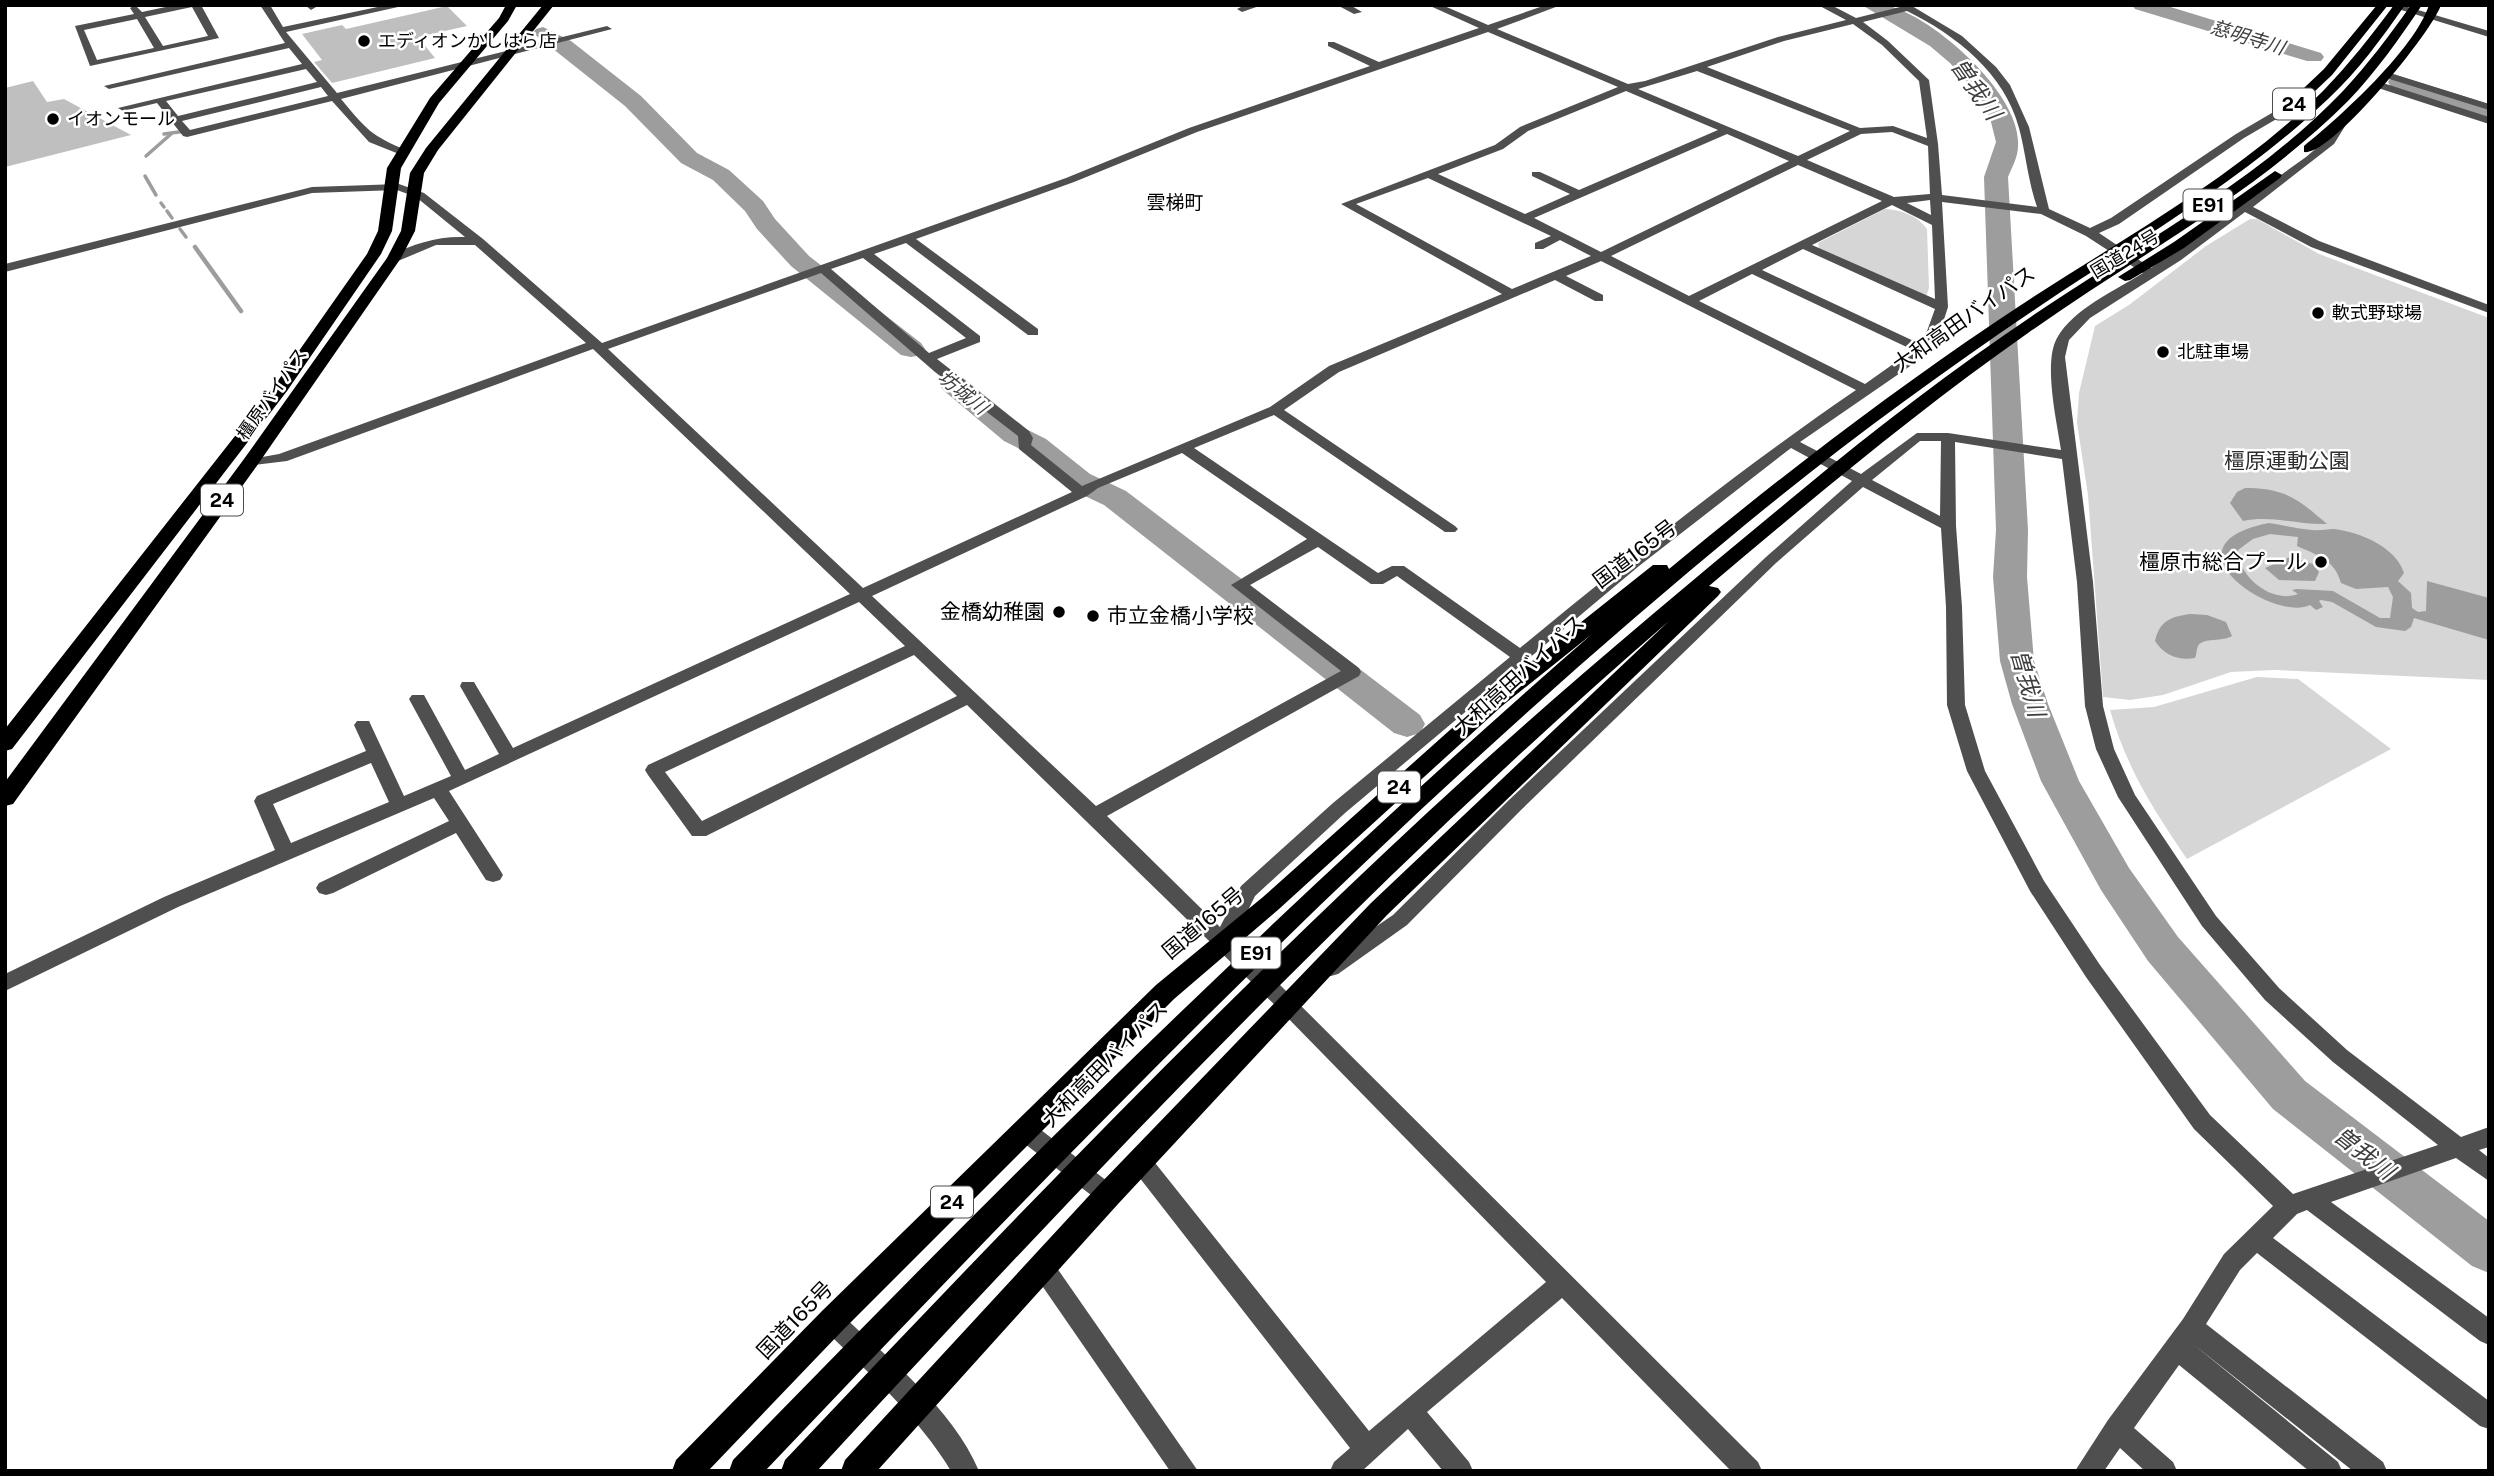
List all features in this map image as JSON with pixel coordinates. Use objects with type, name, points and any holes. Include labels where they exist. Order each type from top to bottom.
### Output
[{"type":"highway","name":"橿原バイパス","points":[[5,744],[281,388],[374,254],[385,231],[394,168],[434,101],[505,19],[512,5]]},
{"type":"highway","name":"橿原バイパス","points":[[5,798],[250,463],[394,258],[408,231],[417,173],[433,148],[533,22],[550,5]]},
{"type":"highway","name":"国道24号","points":[[1967,348],[2089,250],[2189,185],[2293,105],[2335,64],[2383,5]]},
{"type":"highway","name":"大和高田バイパス","points":[[744,1471],[1051,1154],[1300,910],[1539,691],[1801,470],[1967,348],[2260,150],[2300,118],[2364,57],[2400,5]]},
{"type":"highway","name":"大和高田バイパス","points":[[796,1471],[1078,1173],[1332,917],[1546,718],[1823,481],[1966,371],[2229,191],[2318,124],[2380,60],[2417,5]]},
{"type":"highway","name":"国道24号","points":[[1966,371],[2243,205],[2342,123],[2383,80],[2433,11]]},
{"type":"highway","name":"国道165号","points":[[687,1471],[832,1321],[1165,992],[1223,940],[1271,903],[1495,701],[1576,634],[1640,584],[1801,470]]},
{"type":"highway","points":[[856,1471],[1108,1195],[1379,909],[1635,666],[1823,481]]},
{"type":"street","points":[[133,5],[160,50]]},
{"type":"street","points":[[193,5],[214,38],[94,64],[78,28],[140,15],[193,5]]},
{"type":"street","points":[[265,5],[281,30],[364,133],[373,140],[404,153]]},
{"type":"street","points":[[281,30],[368,8],[402,5]]},
{"type":"street","points":[[1242,9],[1257,5]]},
{"type":"street","points":[[1342,5],[1357,12]]},
{"type":"street","points":[[1433,5],[1937,223]]},
{"type":"street","points":[[250,463],[282,458],[1070,180],[1194,130],[1556,5]]},
{"type":"street","points":[[1223,940],[1248,891],[1339,808],[1633,563],[1790,442],[1921,349],[1933,332],[1942,307],[1937,223],[1941,198],[1924,80],[1860,20],[1823,5]]},
{"type":"street","points":[[2390,5],[2433,11],[2489,34]]},
{"type":"street","points":[[1513,295],[1348,204],[1499,147],[1524,128],[1625,88],[1782,39],[1905,7],[1970,48],[1994,74],[2012,100],[2023,125],[2040,210]]},
{"type":"street","points":[[183,127],[462,67],[510,52],[607,29]]},
{"type":"street","points":[[109,86],[292,44]]},
{"type":"street","points":[[1331,44],[1381,67]]},
{"type":"street","points":[[123,108],[309,65]]},
{"type":"street","points":[[1697,67],[1859,131]]},
{"type":"street","points":[[2383,80],[2489,107]]},
{"type":"street","points":[[2383,80],[2489,121]]},
{"type":"street","points":[[183,127],[325,83]]},
{"type":"street","points":[[160,100],[183,127]]},
{"type":"street","points":[[2090,233],[2115,221],[2240,136],[2293,105]]},
{"type":"street","points":[[5,983],[172,902],[461,779],[1087,489],[1275,410],[1334,369],[1600,257],[1859,131],[1893,129],[1933,144]]},
{"type":"street","points":[[1524,218],[1725,131]]},
{"type":"street","points":[[1429,174],[1524,218],[1866,390]]},
{"type":"street","points":[[1536,174],[1578,194]]},
{"type":"street","points":[[5,268],[291,194],[336,187],[390,187],[413,191],[480,242],[598,346],[1094,815],[1288,1005],[1749,1471]]},
{"type":"street","points":[[1689,302],[1891,201],[1941,198],[2040,210],[2090,233],[2151,273]]},
{"type":"street","points":[[2489,309],[2315,244],[2243,205],[2151,273],[2085,315],[2063,339],[2058,364],[2064,455],[2085,582],[2094,706],[2105,749],[2127,797],[2209,921],[2273,994],[2449,1151],[2489,1171]]},
{"type":"street","points":[[1539,246],[1560,236]]},
{"type":"street","points":[[906,237],[1033,332]]},
{"type":"street","points":[[394,258],[426,243],[442,239],[480,242]]},
{"type":"street","points":[[1803,245],[1942,307]]},
{"type":"street","points":[[863,252],[975,340],[928,358]]},
{"type":"street","points":[[815,269],[1087,489]]},
{"type":"street","points":[[1753,270],[1921,349]]},
{"type":"street","points":[[1556,276],[1599,298]]},
{"type":"street","points":[[1275,410],[1450,529]]},
{"type":"street","points":[[1312,981],[1400,920],[1771,560],[1862,480],[1917,437],[1952,437],[2064,455]]},
{"type":"street","points":[[1952,437],[1948,526],[1954,607],[1956,705],[1976,771],[2037,886],[2093,971],[2202,1122],[2489,1333]]},
{"type":"street","points":[[1790,442],[1948,526]]},
{"type":"street","points":[[1184,448],[1316,541],[1377,580],[1398,569],[1521,657]]},
{"type":"street","points":[[1094,815],[1353,672],[1239,585],[1316,541]]},
{"type":"street","points":[[916,647],[654,770],[699,831],[968,698]]},
{"type":"street","points":[[468,686],[509,757]]},
{"type":"street","points":[[418,699],[461,779]]},
{"type":"street","points":[[363,725],[400,804]]},
{"type":"street","points":[[286,853],[263,801],[376,754]]},
{"type":"street","points":[[438,789],[493,875]]},
{"type":"street","points":[[326,888],[460,823]]},
{"type":"street","points":[[1024,1130],[1108,1195]]},
{"type":"street","points":[[2088,1471],[2191,1326],[2232,1262],[2255,1238],[2306,1201],[2489,1137]]},
{"type":"street","points":[[1140,1161],[1367,1449]]},
{"type":"street","points":[[2255,1238],[2489,1417]]},
{"type":"street","points":[[1042,1266],[1185,1471]]},
{"type":"street","points":[[1343,1471],[1409,1411],[1564,1282]]},
{"type":"street","points":[[832,1321],[942,1432],[966,1471]]},
{"type":"street","points":[[2191,1326],[2374,1471]]},
{"type":"street","points":[[2176,1347],[2329,1471]]},
{"type":"street","points":[[1409,1411],[1460,1471]]},
{"type":"street","points":[[2117,1429],[2164,1471]]},
{"type":"green space","points":[[1885,209],[1908,214],[1927,229],[1929,288],[1926,297],[1819,249],[1818,243]]},
{"type":"green space","name":"橿原運動公園","points":[[2250,219],[2257,219],[2319,254],[2489,318],[2489,680],[2275,670],[2231,672],[2163,695],[2130,700],[2103,697],[2088,495],[2077,423],[2079,393],[2095,326],[2129,305],[2206,246]]},
{"type":"green space","points":[[2257,677],[2298,679],[2391,749],[2187,859],[2142,788],[2124,751],[2110,710],[2154,707]]},
{"type":"shaded area","points":[[2245,488],[2281,493],[2308,508],[2327,524],[2264,519],[2243,521],[2230,503],[2237,492]]},
{"type":"shaded area","points":[[2269,523],[2312,530],[2334,529],[2365,537],[2385,548],[2400,564],[2404,573],[2398,581],[2411,593],[2412,608],[2418,612],[2426,611],[2427,581],[2489,598],[2489,640],[2414,618],[2411,627],[2405,631],[2376,627],[2332,602],[2321,600],[2319,601],[2323,607],[2316,610],[2310,605],[2293,608],[2272,603],[2251,593],[2234,579],[2223,563],[2223,547],[2237,533]],"holes":[[[2270,534],[2298,537],[2297,546],[2330,564],[2341,583],[2356,589],[2388,587],[2393,597],[2390,618],[2380,618],[2333,591],[2297,589],[2292,590],[2298,594],[2288,596],[2268,592],[2258,586],[2244,570],[2238,550],[2253,539]]]},
{"type":"shaded area","points":[[2290,557],[2313,564],[2319,572],[2315,581],[2279,580],[2265,568]]},
{"type":"shaded area","points":[[2190,614],[2207,615],[2226,622],[2232,636],[2201,643],[2195,658],[2177,658],[2167,653],[2155,641],[2160,628],[2172,618]]},
{"type":"building","name":"エディオンかしはら店","points":[[447,6],[467,26],[418,37],[435,58],[332,83],[314,62],[322,60],[302,34],[342,25],[346,29]]},
{"type":"building","name":"イオンモール","points":[[33,81],[47,102],[64,99],[131,135],[5,167],[5,88]]},
{"type":"waterway","name":"曽我川","points":[[1872,5],[1894,15],[1937,42],[1976,76],[2001,118],[2007,142],[1996,177],[2012,530],[2010,577],[2017,661],[2030,704],[2060,781],[2115,879],[2163,949],[2289,1095],[2489,1250]]},
{"type":"waterway","name":"慈明寺川","points":[[2142,5],[2314,57]]},
{"type":"waterway","name":"坊城川","points":[[543,33],[564,45],[633,101],[689,158],[721,175],[754,206],[766,224],[800,261],[911,349]]},
{"type":"waterway","name":"慈明寺川","points":[[2399,82],[2489,111]]},
{"type":"waterway","points":[[164,134],[186,131]]},
{"type":"waterway","points":[[146,156],[171,134]]},
{"type":"waterway","points":[[145,176],[156,195]]},
{"type":"waterway","points":[[161,203],[164,207]]},
{"type":"waterway","points":[[167,211],[172,218]]},
{"type":"waterway","points":[[180,229],[186,237]]},
{"type":"waterway","points":[[195,247],[241,311]]},
{"type":"waterway","name":"坊城川","points":[[953,384],[1015,435],[1035,445],[1079,481],[1115,498],[1407,724]]},
{"type":"place","name":"エディオンかしはら店","points":[[364,41]]},
{"type":"place","name":"イオンモール","points":[[53,119]]},
{"type":"place","name":"軟式野球場","points":[[2318,313]]},
{"type":"place","name":"北駐車場","points":[[2163,352]]},
{"type":"place","name":"橿原市総合プール","points":[[2321,562]]},
{"type":"place","name":"金橋幼稚園","points":[[1059,612]]},
{"type":"place","name":"市立金橋小学校","points":[[1093,616]]},
{"type":"district","name":"雲梯町","points":[[1175,202]]}]
